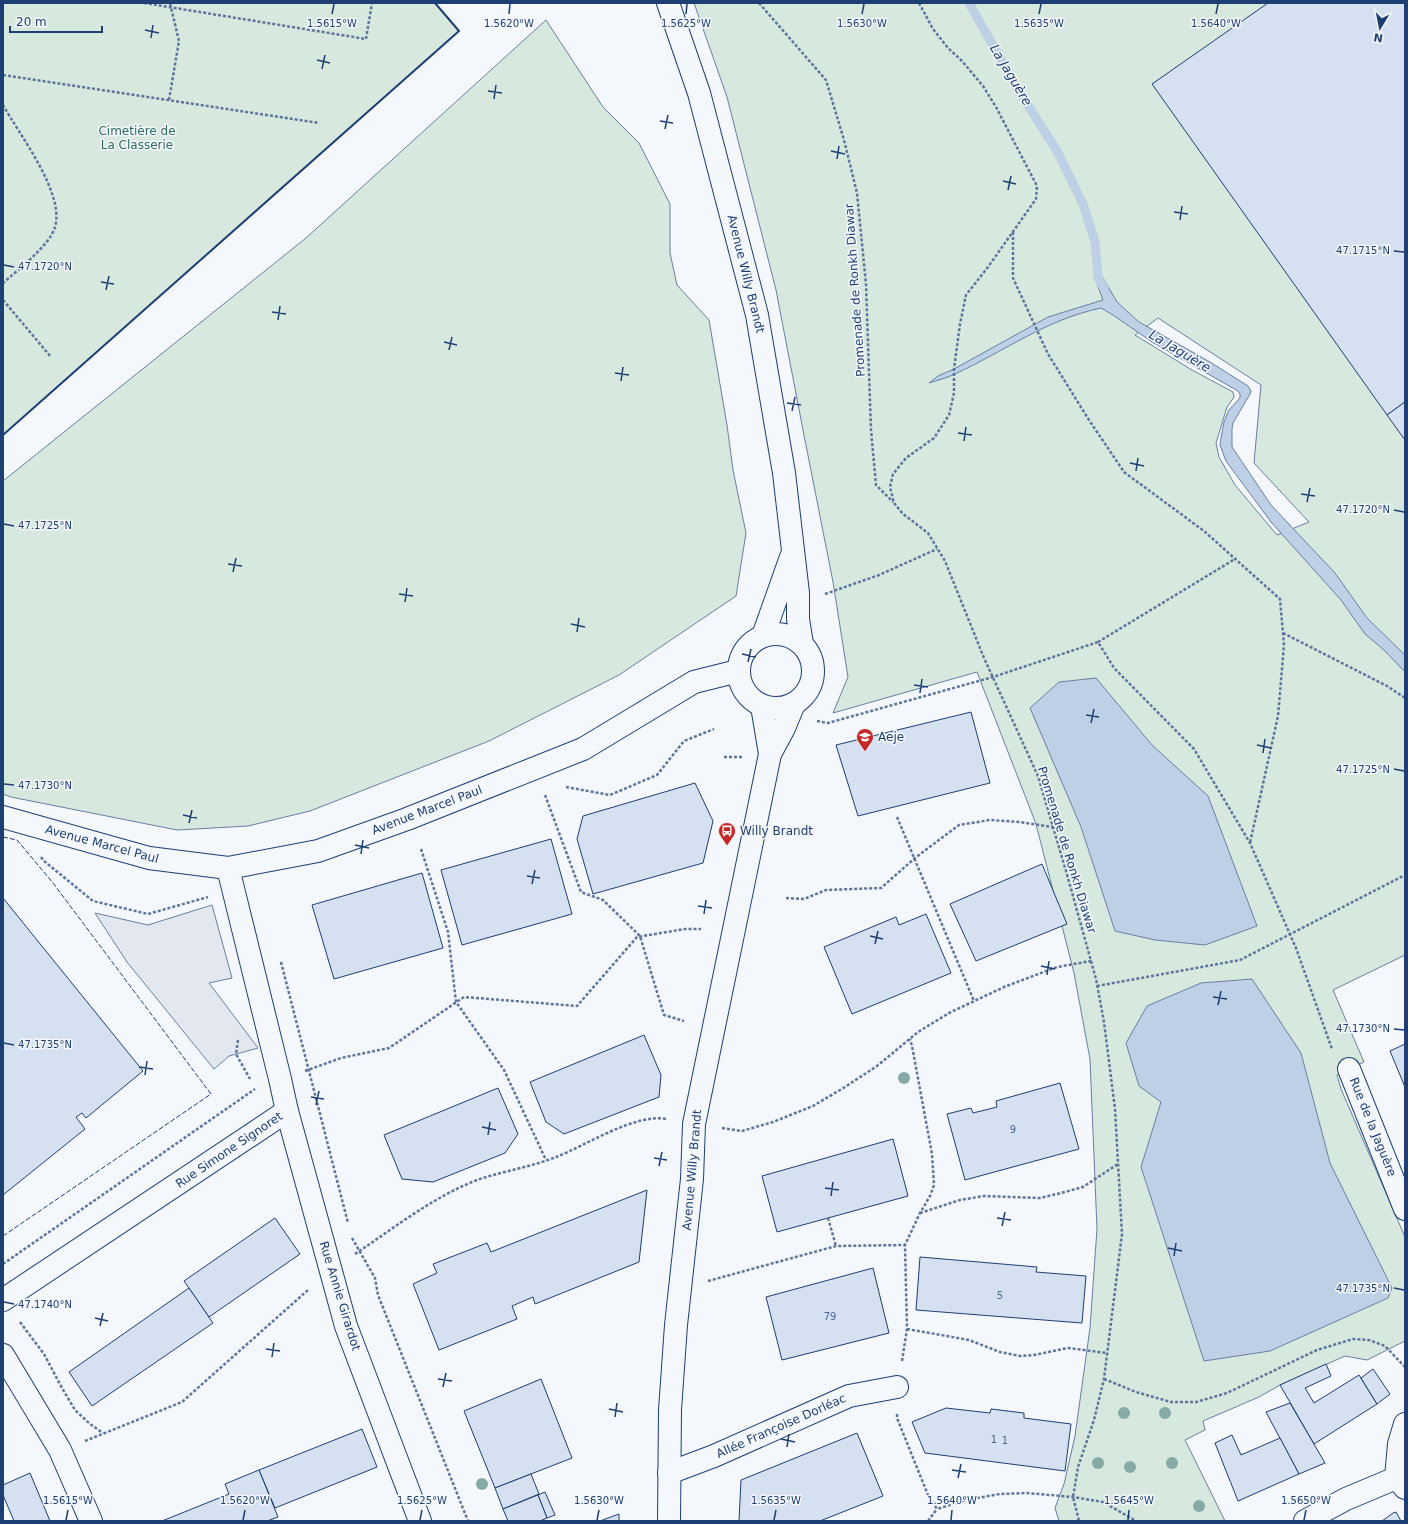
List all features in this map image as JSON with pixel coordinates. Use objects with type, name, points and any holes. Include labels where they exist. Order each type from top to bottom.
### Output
[{"type":"street","name":"Avenue Willy Brandt","points":[[668,3],[699,93],[757,315],[784,473],[798,593],[798,619],[802,644],[810,656],[814,669],[812,683],[805,696],[794,704],[784,728],[770,754],[694,1124],[692,1179],[680,1289],[670,1410],[669,1521]]},
{"type":"street","name":"Avenue Willy Brandt","points":[[763,636],[793,552]]},
{"type":"street","points":[[794,704],[778,709],[762,706],[749,698],[741,686],[738,671],[741,656],[750,644],[763,636],[777,634],[791,636],[802,644]]},
{"type":"street","name":"Avenue Marcel Paul","points":[[3,817],[149,858],[228,868],[318,851],[407,819],[583,749],[694,682],[738,671]]},
{"type":"street","name":"Avenue Willy Brandt","points":[[762,706],[770,754]]},
{"type":"street","name":"Rue Simone Signoret","points":[[3,1300],[286,1112],[280,1079],[228,868]]},
{"type":"street","name":"Rue de la Jaguère","points":[[1349,1068],[1405,1209]]},
{"type":"street","name":"Rue Annie Girardot","points":[[286,1112],[332,1270],[346,1326],[420,1521]]},
{"type":"street","points":[[3,1354],[60,1450],[91,1521]]},
{"type":"street","name":"Allée Françoise Dorléac","points":[[669,1472],[714,1456],[849,1396],[897,1387]]},
{"type":"street","points":[[1305,1521],[1346,1499],[1400,1483],[1399,1444],[1405,1424]]},
{"type":"path","points":[[144,3],[366,39],[372,3]]},
{"type":"path","points":[[169,100],[179,41],[170,3]]},
{"type":"path","name":"Promenade de Ronkh Diawar","points":[[759,3],[826,80],[844,140],[857,193],[866,284],[871,430],[876,484],[904,514],[928,534],[945,562],[993,677],[1038,776],[1097,986],[1104,1022],[1115,1109],[1122,1234],[1104,1379],[1094,1420],[1078,1467],[1072,1497],[1079,1521]]},
{"type":"path","points":[[894,503],[890,487],[893,474],[906,458],[934,438],[948,415],[954,393],[954,369],[960,324],[966,295],[1036,199],[1037,186],[996,107],[982,86],[962,61],[948,48],[934,29],[919,3]]},
{"type":"path","points":[[3,75],[319,123]]},
{"type":"path","points":[[3,105],[44,172],[56,206],[55,227],[43,247],[3,283]]},
{"type":"path","points":[[1013,232],[1013,278],[1048,354],[1089,420],[1124,472],[1204,531],[1280,599],[1284,644],[1278,716],[1250,843]]},
{"type":"path","points":[[3,300],[51,357]]},
{"type":"path","points":[[825,594],[879,575],[937,549]]},
{"type":"path","points":[[817,722],[828,723],[993,677],[1098,642],[1235,559]]},
{"type":"path","points":[[1283,633],[1387,686],[1405,698]]},
{"type":"path","points":[[1098,642],[1114,668],[1194,749],[1250,843],[1290,935],[1338,1063],[1349,1068]]},
{"type":"path","points":[[545,795],[581,892],[603,900],[640,936],[664,1015],[684,1021]]},
{"type":"path","points":[[897,817],[974,1001]]},
{"type":"path","points":[[786,898],[804,899],[826,890],[881,888],[915,858],[959,825],[990,820],[1020,822],[1053,828]]},
{"type":"path","points":[[421,849],[448,932],[456,1002],[504,1070],[546,1160]]},
{"type":"path","points":[[1097,986],[1240,960],[1405,875]]},
{"type":"path","points":[[280,1079],[341,1058],[389,1048],[464,997],[577,1006],[637,937],[685,929],[701,929]]},
{"type":"path","points":[[280,955],[348,1223]]},
{"type":"path","points":[[60,1450],[182,1402],[279,1315],[332,1270],[442,1196],[477,1180],[556,1157],[628,1125],[658,1117],[742,1131],[773,1122],[813,1106],[845,1088],[877,1066],[918,1032],[949,1013],[1004,987],[1057,967],[1091,961]]},
{"type":"path","points":[[910,1039],[932,1154],[934,1185],[905,1246],[907,1329],[897,1387],[897,1418],[928,1495],[937,1509]]},
{"type":"path","points":[[3,1264],[256,1088],[236,1054],[238,1040]]},
{"type":"path","points":[[920,1213],[960,1200],[984,1196],[1040,1198],[1061,1193],[1083,1187],[1118,1164]]},
{"type":"path","points":[[828,1218],[836,1246]]},
{"type":"path","points":[[350,1231],[352,1239],[375,1278],[378,1295],[467,1521]]},
{"type":"path","points":[[680,1289],[836,1246],[905,1246]]},
{"type":"path","points":[[3,1300],[44,1354],[75,1410],[103,1434]]},
{"type":"path","points":[[907,1329],[969,1340],[1000,1352],[1020,1356],[1034,1355],[1068,1348],[1107,1353]]},
{"type":"path","points":[[1104,1379],[1136,1392],[1171,1402],[1196,1402],[1227,1393],[1318,1350],[1353,1339],[1370,1340],[1385,1346],[1405,1367]]},
{"type":"path","points":[[928,1521],[937,1509],[966,1500],[1000,1494],[1026,1493],[1072,1497],[1103,1502],[1136,1521]]},
{"type":"green space","name":"Cimetière de La Classerie","points":[[3,3],[435,3],[459,31],[3,435]]},
{"type":"green space","points":[[694,3],[1405,3],[1405,955],[1333,990],[1364,1062],[1337,1075],[1341,1089],[1405,1237],[1405,1341],[1367,1360],[1345,1356],[1280,1385],[1259,1397],[1203,1421],[1205,1430],[1185,1440],[1225,1521],[1059,1521],[1055,1508],[1064,1484],[1075,1436],[1090,1328],[1097,1229],[1090,1059],[1074,973],[1036,824],[977,672],[833,713],[848,677],[833,582],[776,290],[727,97]],"holes":[[[1158,318],[1261,385],[1254,463],[1309,522],[1277,535],[1235,485],[1219,457],[1216,443],[1227,407],[1234,397],[1233,392],[1192,370],[1135,335]]]},
{"type":"green space","points":[[546,20],[603,107],[639,143],[670,204],[670,253],[677,285],[709,320],[733,470],[746,533],[736,596],[619,675],[489,741],[310,811],[248,826],[177,830],[11,797],[3,794],[3,481],[306,238]]},
{"type":"shaded area","points":[[212,905],[232,978],[209,983],[258,1048],[229,1056],[214,1069],[127,962],[95,913],[148,925]]},
{"type":"water","points":[[1095,278],[1103,278],[1117,302],[1139,322],[1210,362],[1248,386],[1251,391],[1250,394],[1233,423],[1232,447],[1271,505],[1335,573],[1367,618],[1405,655],[1405,672],[1385,651],[1365,634],[1341,600],[1271,522],[1226,461],[1220,445],[1221,438],[1224,422],[1229,410],[1240,398],[1238,391],[1152,342],[1113,315],[1101,308],[1062,320],[1043,328],[955,374],[929,383],[938,376],[954,369],[1048,317],[1103,300]]},
{"type":"water","points":[[1096,678],[1152,745],[1208,796],[1257,926],[1205,945],[1155,940],[1115,931],[1081,827],[1030,708],[1059,682]]},
{"type":"water","points":[[1252,979],[1301,1053],[1330,1163],[1392,1288],[1388,1298],[1270,1351],[1204,1361],[1141,1167],[1161,1102],[1139,1086],[1126,1043],[1147,1006],[1201,983]]},
{"type":"building","points":[[1268,3],[1405,3],[1405,402],[1387,415],[1152,84]]},
{"type":"building","points":[[1405,402],[1405,440],[1387,415]]},
{"type":"building","points":[[971,712],[990,783],[858,816],[836,745]]},
{"type":"building","points":[[695,783],[713,821],[703,863],[593,894],[577,839],[583,816]]},
{"type":"building","points":[[551,839],[572,914],[462,945],[441,870]]},
{"type":"building","points":[[1042,864],[1067,924],[976,961],[950,904]]},
{"type":"building","points":[[422,873],[443,948],[334,979],[312,905]]},
{"type":"building","points":[[3,898],[143,1071],[86,1118],[82,1113],[76,1117],[85,1129],[3,1195]]},
{"type":"building","points":[[926,914],[951,973],[852,1014],[824,947],[896,917],[899,925]]},
{"type":"building","points":[[644,1035],[661,1075],[659,1097],[564,1134],[546,1122],[530,1082]]},
{"type":"building","points":[[1405,1044],[1405,1087],[1390,1051]]},
{"type":"building","points":[[1060,1083],[1079,1149],[965,1180],[947,1114],[971,1108],[973,1113],[997,1107],[996,1101]]},
{"type":"building","points":[[498,1088],[518,1134],[505,1153],[433,1182],[402,1179],[384,1135]]},
{"type":"building","points":[[893,1139],[908,1196],[777,1232],[762,1176]]},
{"type":"building","points":[[647,1190],[639,1262],[535,1304],[533,1297],[512,1306],[517,1319],[439,1350],[413,1284],[437,1273],[433,1264],[487,1243],[491,1252]]},
{"type":"building","points":[[275,1218],[300,1254],[209,1317],[184,1281]]},
{"type":"building","points":[[920,1257],[1037,1267],[1036,1272],[1086,1276],[1082,1323],[916,1310]]},
{"type":"building","points":[[873,1268],[889,1333],[782,1360],[766,1297]]},
{"type":"building","points":[[189,1288],[213,1323],[92,1406],[69,1372]]},
{"type":"building","points":[[1326,1364],[1331,1376],[1305,1388],[1314,1403],[1359,1375],[1377,1404],[1314,1444],[1280,1385]]},
{"type":"building","points":[[1373,1369],[1390,1394],[1377,1404],[1361,1378]]},
{"type":"building","points":[[541,1379],[572,1458],[495,1488],[464,1411]]},
{"type":"building","points":[[1290,1403],[1325,1463],[1299,1474],[1266,1412]]},
{"type":"building","points":[[946,1408],[990,1413],[991,1409],[1024,1413],[1024,1418],[1071,1424],[1065,1471],[925,1453],[912,1422]]},
{"type":"building","points":[[362,1429],[377,1467],[275,1508],[259,1470]]},
{"type":"building","points":[[857,1433],[883,1496],[820,1521],[739,1521],[741,1480]]},
{"type":"building","points":[[1232,1435],[1241,1455],[1280,1438],[1299,1474],[1238,1501],[1215,1443]]},
{"type":"building","points":[[259,1470],[278,1517],[267,1521],[162,1521],[229,1494],[225,1484]]},
{"type":"building","points":[[30,1473],[50,1521],[14,1521],[3,1495],[3,1485]]},
{"type":"building","points":[[531,1474],[539,1494],[503,1509],[495,1488]]},
{"type":"building","points":[[545,1492],[555,1515],[547,1518],[538,1495]]},
{"type":"building","points":[[538,1495],[547,1518],[540,1521],[508,1521],[503,1509]]},
{"type":"building","points":[[1396,1512],[1401,1521],[1382,1521],[1393,1513]]},
{"type":"building","points":[[619,1514],[619,1521],[600,1521]]},
{"type":"waterway","name":"La Jaguère","points":[[969,3],[1020,93],[1057,151],[1083,204],[1095,242],[1098,278],[1104,288]]},
{"type":"fence","points":[[3,837],[17,840],[53,883],[211,1094],[3,1236]]},
{"type":"wall","points":[[3,435],[459,31],[435,3]]},
{"type":"place","name":"Aeje","points":[[865,752]]},
{"type":"place","name":"Willy Brandt","points":[[727,846]]}]
